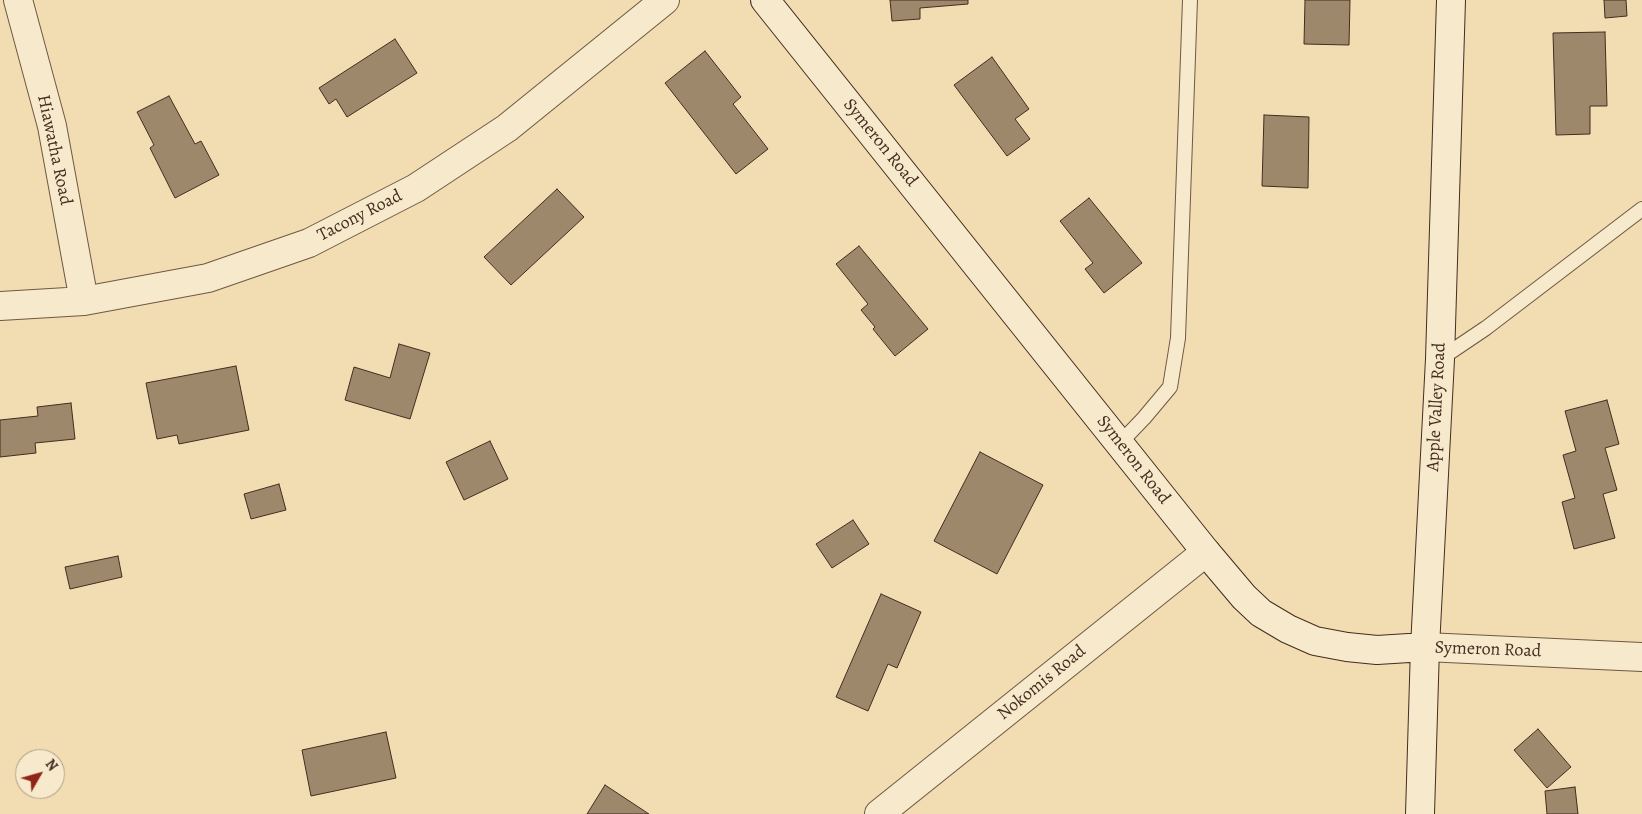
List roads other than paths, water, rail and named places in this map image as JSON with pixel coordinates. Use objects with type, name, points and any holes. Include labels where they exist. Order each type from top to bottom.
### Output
[{"type":"street","name":"Hiawatha Road","points":[[18,0],[52,126],[84,301]]},
{"type":"street","name":"Tacony Road","points":[[0,306],[84,301],[208,278],[309,243],[416,188],[507,128],[665,0]]},
{"type":"street","name":"Symeron Road","points":[[765,0],[1206,552],[1244,597],[1261,613],[1288,629],[1315,641],[1346,647],[1376,650],[1426,648],[1642,657]]},
{"type":"street","name":"Apple Valley Road","points":[[1420,814],[1440,359],[1451,0]]},
{"type":"street","name":"Nokomis Road","points":[[879,814],[1206,552]]},
{"type":"lane","points":[[1120,443],[1170,387],[1178,338],[1190,0]]},
{"type":"lane","points":[[1440,359],[1486,328],[1642,210]]}]
